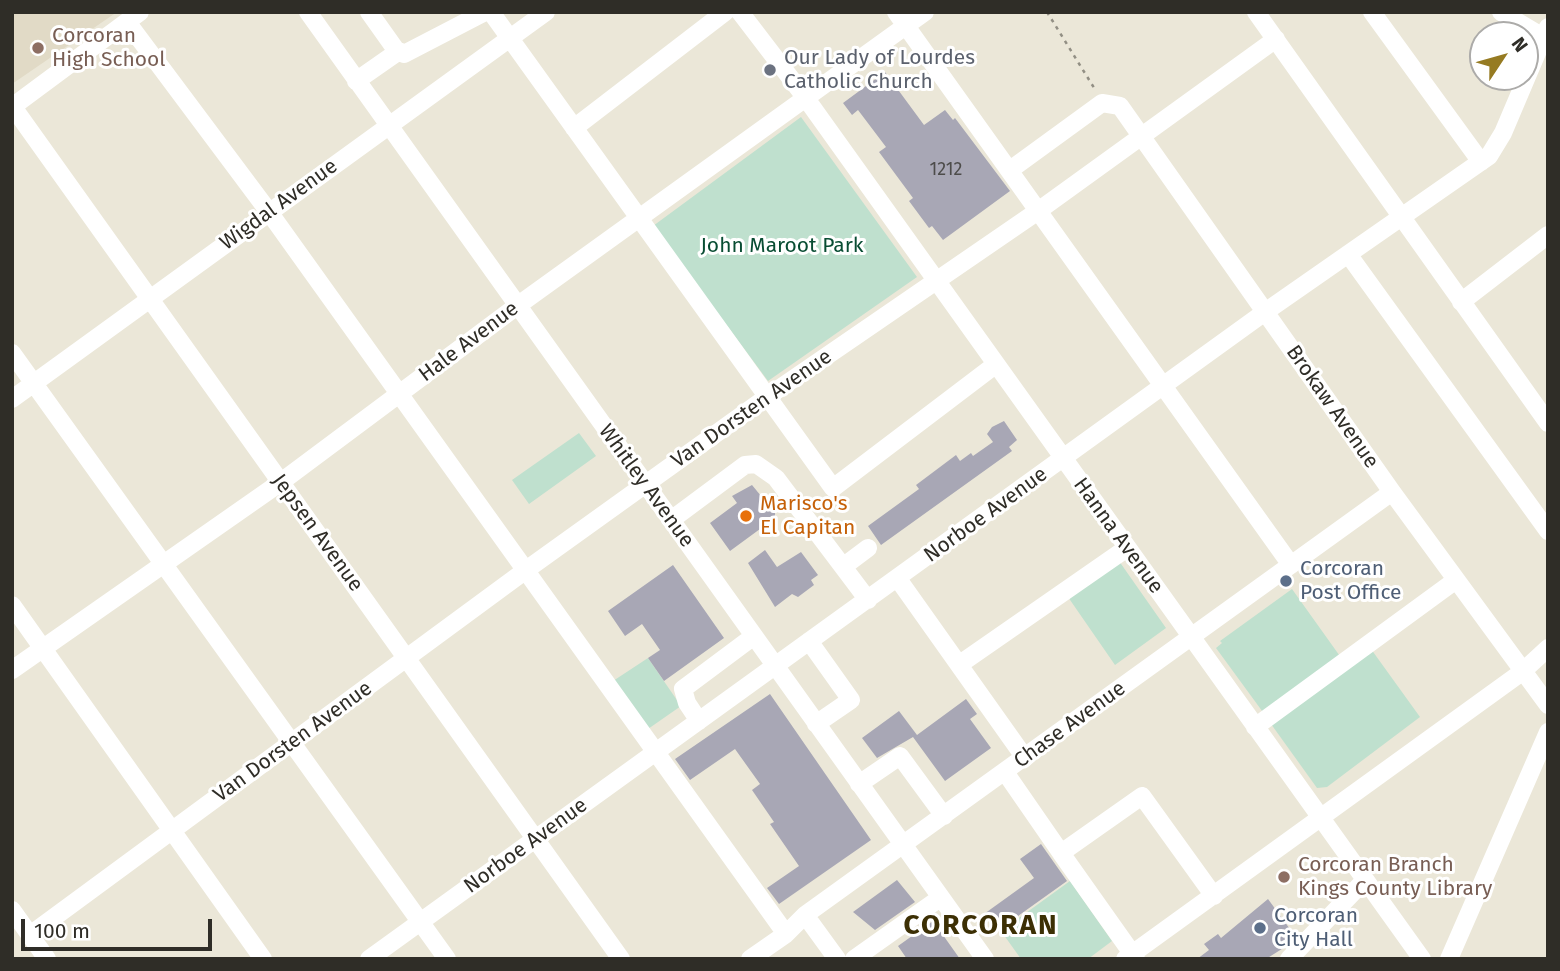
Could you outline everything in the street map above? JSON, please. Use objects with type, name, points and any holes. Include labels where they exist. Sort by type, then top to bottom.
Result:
[{"type":"street","name":"Whitley Avenue","points":[[308,12],[985,959]]},
{"type":"street","points":[[369,12],[399,51],[408,53],[485,12]]},
{"type":"street","points":[[491,12],[833,488],[996,365]]},
{"type":"street","name":"Wigdal Avenue","points":[[12,399],[546,12]]},
{"type":"street","points":[[573,128],[725,12]]},
{"type":"street","name":"Hanna Avenue","points":[[740,12],[805,97],[1422,959]]},
{"type":"street","points":[[1256,12],[1548,423]]},
{"type":"street","points":[[1372,12],[1481,162]]},
{"type":"street","points":[[1502,12],[1546,35]]},
{"type":"street","name":"Hale Avenue","points":[[12,670],[281,482],[805,97],[900,19],[922,13]]},
{"type":"street","points":[[12,107],[133,17],[269,212],[786,934]]},
{"type":"street","points":[[900,19],[1291,565]]},
{"type":"street","name":"Norboe Avenue","points":[[369,959],[1265,312],[1481,162],[1494,151],[1546,35]]},
{"type":"street","name":"Van Dorsten Avenue","points":[[30,935],[645,484],[1038,211],[1276,39]]},
{"type":"street","points":[[356,81],[399,51]]},
{"type":"street","points":[[1010,170],[1111,105]]},
{"type":"street","name":"Brokaw Avenue","points":[[1111,105],[1141,136],[1392,492],[1548,705]]},
{"type":"street","name":"Jepsen Avenue","points":[[12,107],[621,959]]},
{"type":"street","points":[[1461,302],[1548,235]]},
{"type":"street","points":[[1349,254],[1548,531]]},
{"type":"street","points":[[12,353],[447,959]]},
{"type":"street","points":[[671,520],[745,465],[756,464],[776,478],[868,600]]},
{"type":"street","name":"Chase Avenue","points":[[750,959],[786,934],[805,915],[1392,492]]},
{"type":"street","points":[[844,566],[869,548]]},
{"type":"street","points":[[960,664],[1127,548]]},
{"type":"street","points":[[898,579],[1026,758]]},
{"type":"street","points":[[1255,727],[1456,580]]},
{"type":"street","points":[[12,605],[263,959]]},
{"type":"street","points":[[699,721],[687,703],[683,689],[754,636]]},
{"type":"street","points":[[809,641],[851,700],[816,724]]},
{"type":"street","points":[[1005,772],[1131,957],[1522,672],[1548,648]]},
{"type":"street","points":[[1449,959],[1548,732]]},
{"type":"street","points":[[859,784],[900,756],[944,816]]},
{"type":"street","points":[[1061,853],[1142,796],[1214,896]]},
{"type":"street","points":[[1289,959],[1364,881]]},
{"type":"street","points":[[853,959],[940,898]]},
{"type":"street","points":[[12,910],[47,959]]},
{"type":"street","points":[[805,915],[836,959]]},
{"type":"path","points":[[1047,12],[1111,105]]},
{"type":"shaded area","name":"Corcoran High School","points":[[12,12],[117,12],[12,84]]},
{"type":"green space","name":"John Maroot Park","points":[[801,117],[917,277],[768,381],[653,226]]},
{"type":"green space","points":[[579,433],[596,456],[529,504],[512,480]]},
{"type":"green space","points":[[1119,561],[1166,628],[1115,665],[1068,597]]},
{"type":"green space","points":[[1292,589],[1342,659],[1265,715],[1216,648],[1222,643],[1220,641]]},
{"type":"green space","points":[[1371,649],[1420,717],[1327,787],[1317,788],[1271,724]]},
{"type":"green space","points":[[648,658],[681,706],[648,729],[613,681]]},
{"type":"green space","points":[[1070,881],[1112,941],[1088,959],[1021,959],[1001,931]]},
{"type":"building","points":[[885,72],[924,125],[945,110],[953,120],[955,118],[1010,191],[943,240],[932,226],[929,228],[909,201],[913,198],[879,152],[886,147],[858,110],[852,115],[843,103]]},
{"type":"building","points":[[1004,421],[1017,440],[1009,447],[1012,451],[881,545],[868,526],[919,489],[916,485],[956,455],[960,461],[971,453],[973,456],[993,442],[987,434],[992,427]]},
{"type":"building","name":"Marisco's El Capitan","points":[[752,485],[775,513],[775,518],[730,551],[710,523],[737,503],[732,496]]},
{"type":"building","points":[[765,550],[777,567],[801,552],[818,575],[811,580],[814,585],[798,597],[792,594],[775,607],[748,563]]},
{"type":"building","points":[[673,565],[724,638],[664,681],[648,658],[660,650],[642,624],[625,636],[608,611]]},
{"type":"building","points":[[770,694],[871,840],[779,904],[767,888],[799,866],[770,824],[774,822],[752,790],[760,784],[735,749],[690,780],[675,759]]},
{"type":"building","points":[[966,699],[977,714],[970,719],[991,748],[945,781],[913,737],[877,758],[862,738],[899,711],[917,735]]},
{"type":"building","points":[[1041,844],[1067,881],[997,931],[984,914],[1034,878],[1020,859]]},
{"type":"building","points":[[897,880],[915,902],[875,930],[853,912]]},
{"type":"building","name":"Corcoran City Hall","points":[[1268,899],[1295,936],[1285,947],[1266,959],[1197,959],[1209,950],[1204,944],[1218,934],[1221,938]]},
{"type":"building","points":[[933,921],[960,959],[907,959],[898,946]]},
{"type":"place","name":"Corcoran High School","points":[[38,48]]},
{"type":"place","name":"Our Lady of Lourdes Catholic Church","points":[[770,70]]},
{"type":"place","name":"Marisco's El Capitan","points":[[746,516]]},
{"type":"place","name":"Corcoran Post Office","points":[[1286,581]]},
{"type":"place","name":"Corcoran Branch Kings County Library","points":[[1284,877]]},
{"type":"place","name":"Corcoran City Hall","points":[[1260,928]]},
{"type":"district","name":"CORCORAN","points":[[981,926]]}]
